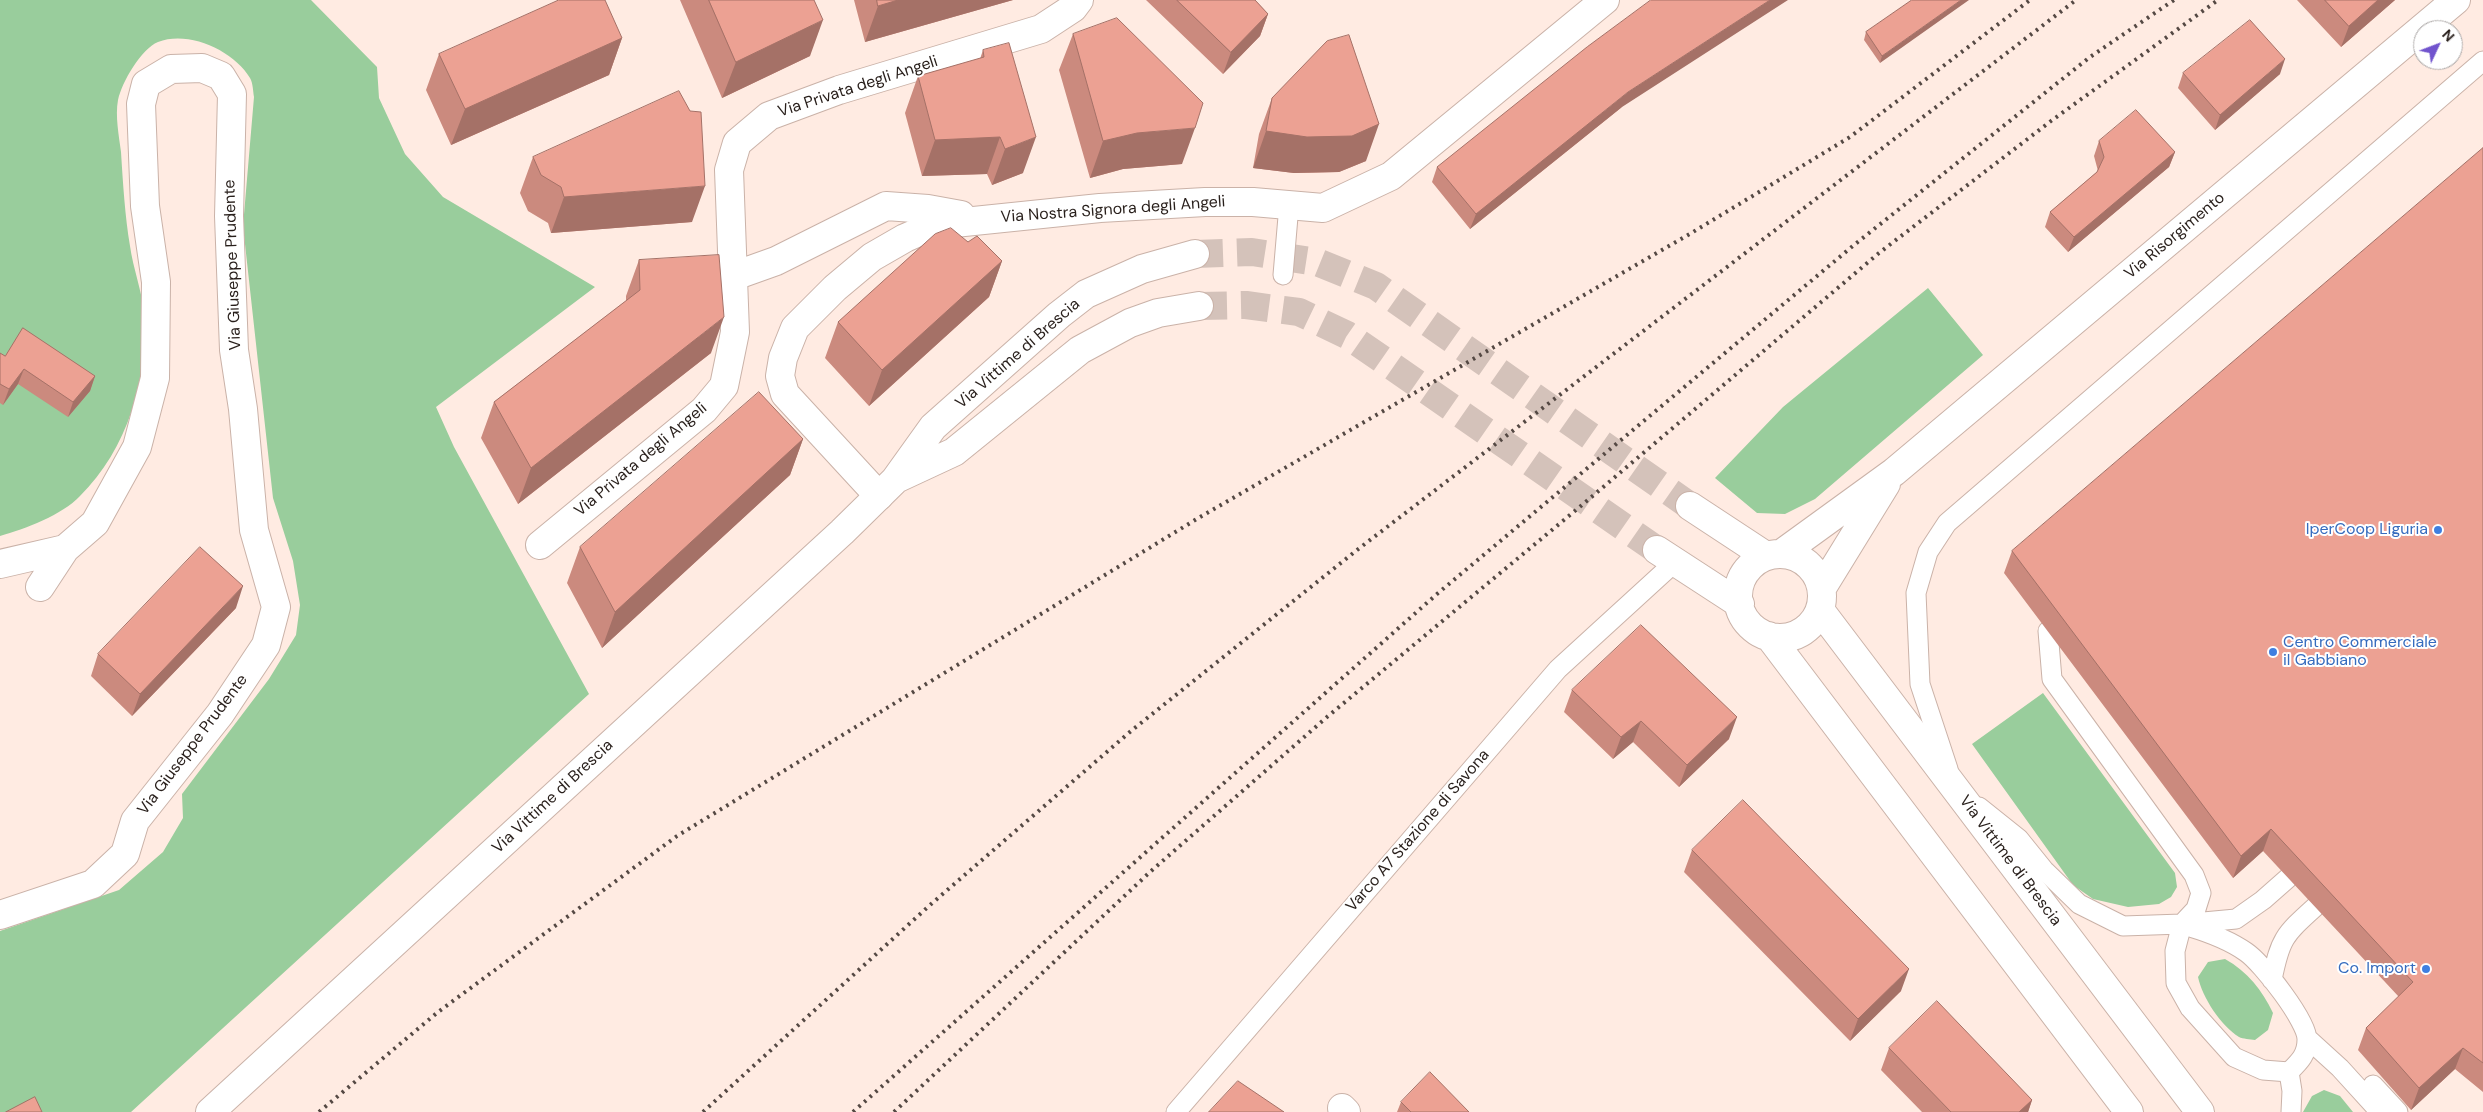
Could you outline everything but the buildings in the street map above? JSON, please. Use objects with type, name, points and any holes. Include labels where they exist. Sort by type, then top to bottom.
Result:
[{"type":"street","name":"Via Privata degli Angeli","points":[[540,545],[704,410],[724,386],[735,332],[734,276],[729,213],[729,170],[738,143],[769,116],[839,90],[1041,29],[1073,8],[1079,0]]},
{"type":"street","name":"Via Nostra Signora degli Angeli","points":[[887,488],[785,394],[780,376],[783,358],[795,328],[835,288],[872,257],[905,238],[935,225],[981,219],[1185,202],[1253,202],[1323,208],[1392,176],[1605,0]]},
{"type":"street","name":"Via Risorgimento","points":[[1774,555],[1894,472],[2456,0]]},
{"type":"street","name":"Via Giuseppe Prudente","points":[[0,915],[93,884],[125,854],[135,821],[220,714],[266,646],[276,607],[254,530],[234,350],[228,216],[232,94],[221,76],[202,68],[171,69],[146,84],[141,104],[145,206],[156,282],[155,378],[138,447],[95,522],[65,549],[40,587]]},
{"type":"street","points":[[734,276],[776,260],[886,206],[928,209],[981,219]]},
{"type":"street","name":"Via Vittime di Brescia","points":[[210,1112],[887,488],[933,427],[1059,315],[1080,299],[1142,269],[1195,254]]},
{"type":"street","name":"Via Vittime di Brescia","points":[[887,488],[954,452],[1080,350],[1130,323],[1158,314],[1199,306]]},
{"type":"street","name":"Via Risorgimento","points":[[1821,599],[1894,472]]},
{"type":"street","points":[[1690,506],[1774,555]]},
{"type":"street","points":[[0,564],[65,549]]},
{"type":"street","points":[[1769,636],[1781,638],[1805,630],[1814,621],[1821,599],[1816,574],[1807,564],[1795,556],[1774,555],[1755,562],[1741,581],[1740,604],[1743,615],[1750,624],[1769,636],[2129,1112]]},
{"type":"street","points":[[1666,557],[1740,604]]},
{"type":"street","name":"Via Vittime di Brescia","points":[[1821,599],[1954,786],[2200,1112]]},
{"type":"lane","points":[[2288,878],[2263,900],[2236,919],[2182,924],[2123,926],[2079,904],[2044,870],[2019,839],[1954,786],[1920,684],[1916,594],[1928,552],[1948,523],[2483,61]]},
{"type":"lane","points":[[1282,275],[1289,205]]},
{"type":"lane","name":"Varco A7 Stazione di Savona","points":[[1176,1112],[1558,669],[1666,557]]},
{"type":"lane","points":[[2048,631],[2052,679],[2194,875],[2201,893],[2196,909],[2182,924],[2175,951],[2176,983],[2190,1008],[2234,1057],[2263,1070],[2289,1072],[2304,1057],[2308,1038]]},
{"type":"lane","points":[[2272,980],[2277,953],[2287,932],[2315,907]]},
{"type":"lane","points":[[2182,924],[2219,936],[2248,953],[2294,1008],[2308,1038],[2340,1068],[2380,1112]]},
{"type":"lane","points":[[2340,1068],[2362,1073],[2398,1112]]},
{"type":"lane","points":[[2289,1072],[2292,1091],[2291,1112]]},
{"type":"green space","points":[[0,0],[311,0],[377,67],[379,98],[405,154],[443,197],[595,287],[436,407],[454,447],[589,694],[131,1112],[0,1112],[0,931],[119,890],[163,852],[183,818],[182,794],[269,679],[296,635],[300,605],[293,561],[273,498],[243,226],[254,97],[251,80],[243,68],[222,52],[210,45],[197,41],[170,39],[158,42],[145,51],[133,67],[120,93],[117,106],[128,235],[144,313],[143,363],[132,412],[111,457],[80,496],[53,515],[32,525],[0,536]]},
{"type":"green space","points":[[1928,288],[1983,355],[1815,499],[1785,514],[1757,513],[1715,478],[1783,407]]},
{"type":"green space","points":[[2043,693],[2175,873],[2177,887],[2171,897],[2159,904],[2128,907],[2093,899],[2073,885],[1972,744]]},
{"type":"green space","points":[[2225,959],[2254,982],[2273,1013],[2268,1030],[2255,1040],[2239,1037],[2226,1026],[2213,1010],[2200,985],[2198,977],[2208,962]]},
{"type":"green space","points":[[2324,1090],[2340,1096],[2353,1112],[2303,1112],[2312,1096]]},
{"type":"tunnel","points":[[1195,254],[1252,252],[1317,262],[1376,286],[1690,506]]},
{"type":"tunnel","points":[[1199,306],[1246,305],[1299,312],[1347,335],[1657,550]]},
{"type":"railway","points":[[319,1112],[438,1012],[677,836],[1200,517],[1693,232],[1850,137],[2030,0]]},
{"type":"railway","points":[[703,1112],[930,905],[1131,731],[1357,550],[2076,0]]},
{"type":"railway","points":[[853,1112],[1437,594],[1854,245],[2090,57],[2174,0]]},
{"type":"railway","points":[[894,1112],[1150,872],[1327,717],[1582,505],[1879,253],[2051,121],[2218,0]]},
{"type":"place","name":"IperCoop Liguria","points":[[2438,530]]},
{"type":"place","name":"Centro Commerciale il Gabbiano","points":[[2273,652]]},
{"type":"place","name":"Co. Import","points":[[2426,969]]}]
